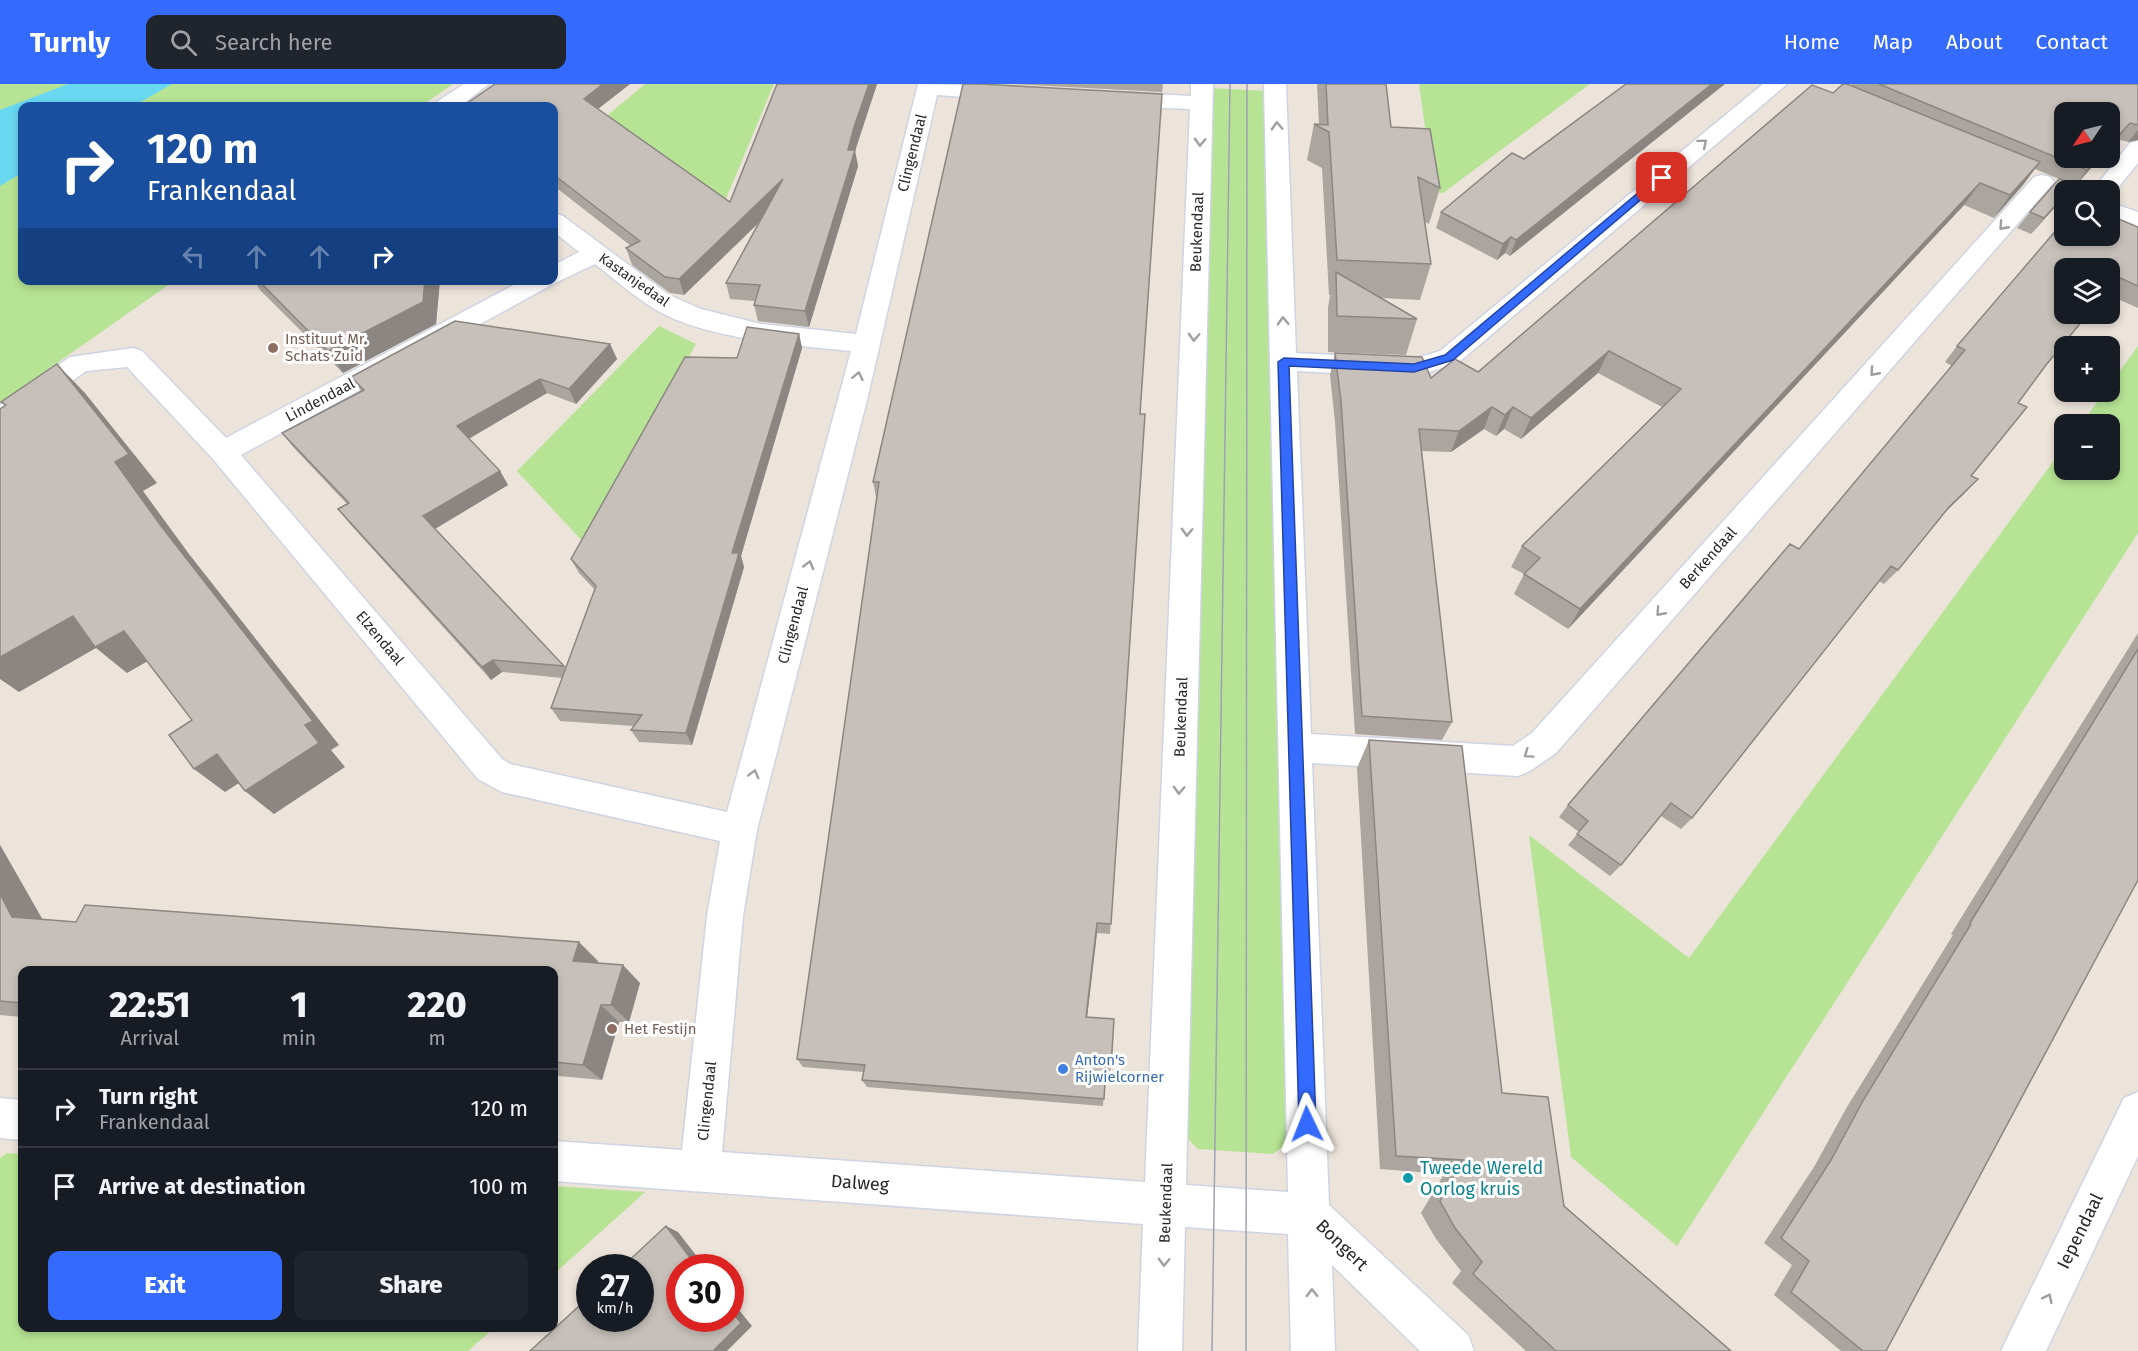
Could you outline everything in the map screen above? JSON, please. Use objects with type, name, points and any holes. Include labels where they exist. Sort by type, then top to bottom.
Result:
[{"type":"street","points":[[452,102],[478,84]]},
{"type":"street","points":[[1275,84],[1313,1351]]},
{"type":"street","points":[[1284,362],[1414,368],[1449,357],[1776,84]]},
{"type":"street","points":[[929,86],[1030,94]]},
{"type":"street","name":"Clingendaal","points":[[700,1173],[725,916],[739,830],[854,396],[929,86]]},
{"type":"street","points":[[1098,98],[1202,94]]},
{"type":"street","name":"Beukendaal","points":[[1160,1351],[1202,94]]},
{"type":"street","points":[[2112,180],[2138,148]]},
{"type":"street","name":"Berkendaal","points":[[1295,748],[1518,761],[1544,743],[2042,182]]},
{"type":"street","points":[[2120,214],[2138,221]]},
{"type":"street","name":"Kastanjedaal","points":[[558,223],[660,301],[693,316],[760,333],[865,344]]},
{"type":"street","points":[[558,273],[596,252]]},
{"type":"street","name":"Lindendaal","points":[[223,452],[534,285]]},
{"type":"street","name":"Elzendaal","points":[[0,419],[78,363],[133,357],[223,452],[490,769],[502,777],[739,830]]},
{"type":"street","name":"Iependaal","points":[[2023,1351],[2138,1112]]},
{"type":"street","points":[[0,1118],[18,1120]]},
{"type":"street","name":"Dalweg","points":[[558,1161],[700,1173],[1166,1203]]},
{"type":"street","name":"Bongert","points":[[1166,1203],[1310,1215],[1452,1351]]},
{"type":"green space","points":[[0,84],[453,84],[427,102],[18,102],[18,285],[168,285],[0,403]]},
{"type":"green space","points":[[645,84],[774,84],[720,213],[603,119]]},
{"type":"green space","points":[[1419,84],[1590,84],[1443,193],[1434,192]]},
{"type":"green space","points":[[1210,88],[1268,91],[1289,1128],[1284,1146],[1273,1154],[1198,1149],[1182,1129]]},
{"type":"green space","points":[[659,326],[696,344],[585,544],[517,471]]},
{"type":"green space","points":[[2138,346],[2138,533],[1677,1246],[1571,1157],[1529,835],[1689,958],[2054,461],[2054,480],[2120,480],[2120,414],[2088,414],[2098,402],[2120,402],[2120,371]]},
{"type":"green space","points":[[7,1153],[18,1154],[18,1332],[489,1332],[468,1351],[0,1351],[0,1158]]},
{"type":"green space","points":[[558,1186],[645,1192],[558,1270]]},
{"type":"water","points":[[68,84],[172,84],[141,102],[21,102]]},
{"type":"water","points":[[18,103],[18,175],[0,186],[0,110]]},
{"type":"building","points":[[495,84],[603,84],[584,99],[730,202],[777,84],[869,84],[848,150],[855,150],[805,311],[754,305],[760,285],[726,283],[783,179],[679,279],[665,277],[626,248],[640,241],[558,178],[558,102],[469,102]]},
{"type":"building","points":[[963,84],[1162,94],[1140,414],[1145,414],[1111,924],[1097,923],[1086,1017],[1114,1019],[1111,1067],[1106,1066],[1104,1099],[862,1080],[865,1065],[797,1059],[879,482],[873,482]]},
{"type":"building","points":[[1326,84],[1386,84],[1391,127],[1430,129],[1440,188],[1418,177],[1431,264],[1337,260],[1329,132],[1314,124],[1328,125]]},
{"type":"building","points":[[1626,84],[1712,84],[1516,240],[1511,237],[1503,244],[1441,212],[1512,153],[1524,159]]},
{"type":"building","points":[[1843,84],[2040,162],[2010,195],[1980,183],[1580,609],[1524,574],[1540,558],[1522,546],[1681,389],[1609,351],[1531,418],[1513,407],[1505,415],[1492,407],[1459,431],[1419,429],[1452,722],[1362,716],[1341,401],[1335,353],[1422,357],[1431,378],[1455,359],[1478,372],[1812,85],[1833,93]]},
{"type":"building","points":[[1879,84],[2138,84],[2138,125],[2130,123],[2120,134],[2120,102],[2054,102],[2054,156]]},
{"type":"building","points":[[2054,185],[2054,207],[2044,218],[2030,212]]},
{"type":"building","points":[[2120,220],[2138,227],[2138,286],[2120,278],[2120,258],[2054,258],[2054,324],[2080,324],[2070,336],[2054,336],[2054,355],[2018,403],[2027,407],[1971,476],[1978,479],[1949,507],[1898,570],[1891,566],[1692,818],[1671,803],[1621,865],[1577,834],[1588,821],[1568,805],[1790,544],[1799,549],[1965,350],[1957,346],[2054,233],[2054,246],[2120,246]]},
{"type":"building","points":[[1336,272],[1417,319],[1337,316]]},
{"type":"building","points":[[263,285],[425,285],[423,302],[328,351]]},
{"type":"building","points":[[455,321],[610,344],[569,389],[540,379],[457,426],[500,471],[423,516],[564,666],[493,660],[482,667],[338,509],[349,503],[282,433],[364,390],[351,377]]},
{"type":"building","points":[[747,327],[799,334],[732,553],[739,553],[686,733],[631,730],[642,715],[551,708],[596,586],[571,559],[685,357],[737,358]]},
{"type":"building","points":[[57,364],[129,454],[115,462],[161,526],[313,721],[305,725],[319,743],[245,791],[217,754],[194,769],[169,735],[192,720],[124,631],[95,647],[73,616],[0,657],[0,409],[6,405],[1,402]]},
{"type":"building","points":[[2138,649],[2138,880],[1886,1351],[1863,1351],[1791,1292],[1809,1261],[1781,1238],[1831,1160],[1864,1099]]},
{"type":"building","points":[[1369,740],[1462,746],[1502,1093],[1548,1097],[1564,1206],[1731,1351],[1556,1351],[1473,1274],[1482,1262],[1455,1228],[1440,1201],[1463,1160],[1396,1156]]},
{"type":"building","points":[[0,894],[12,917],[76,922],[85,905],[579,942],[573,961],[623,965],[611,1005],[601,1005],[583,1065],[558,1062],[558,966],[18,966],[18,1003],[0,1001]]},
{"type":"building","points":[[666,1226],[687,1254],[666,1254],[666,1332],[732,1332],[713,1351],[530,1351],[551,1332],[558,1332],[558,1325],[576,1309],[576,1332],[654,1332],[654,1254],[636,1254]]},
{"type":"tram line","points":[[1212,1351],[1230,84]]},
{"type":"tram line","points":[[1246,1351],[1247,84]]},
{"type":"place","name":"Instituut Mr. Schats Zuid","points":[[273,348]]},
{"type":"place","name":"Het Festijn","points":[[612,1029]]},
{"type":"place","name":"Anton's Rijwielcorner","points":[[1063,1069]]},
{"type":"place","name":"Tweede Wereld Oorlog kruis","points":[[1408,1178]]},
{"type":"route","points":[[1307,1124],[1284,362],[1414,368],[1449,357],[1662,178]]}]
